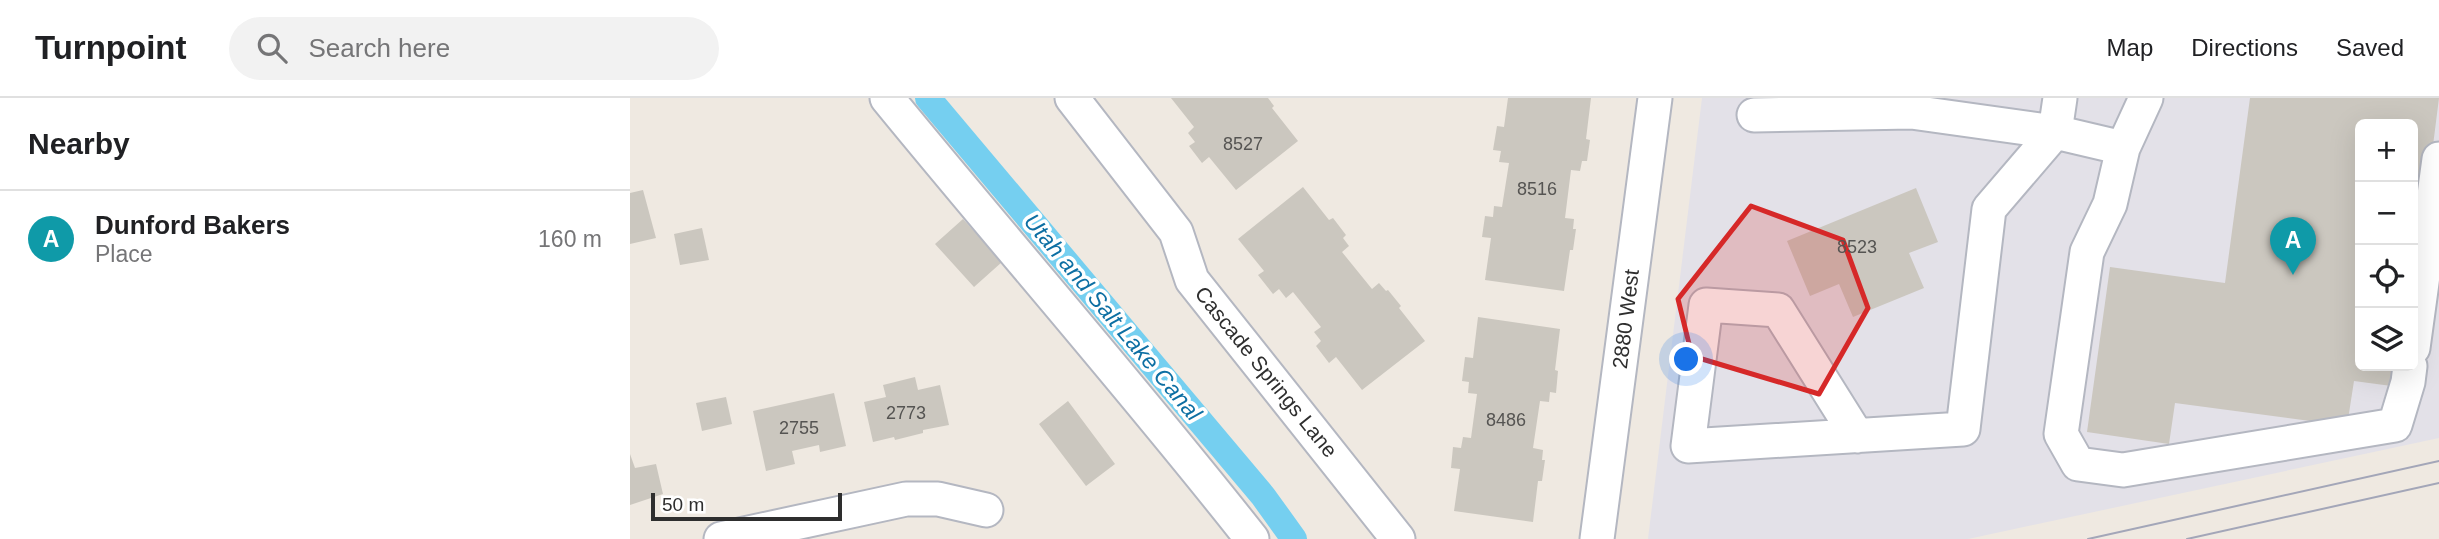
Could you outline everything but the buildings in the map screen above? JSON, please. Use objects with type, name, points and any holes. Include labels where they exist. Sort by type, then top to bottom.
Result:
[{"type":"street","points":[[887,98],[1252,539]]},
{"type":"street","name":"Cascade Springs Lane","points":[[1072,98],[1176,232],[1192,280],[1398,539]]},
{"type":"street","name":"2880 West","points":[[1597,539],[1655,98]]},
{"type":"street","points":[[1857,436],[1778,310],[1706,305],[1688,446],[1857,436],[1963,429],[1989,209],[2055,132],[2060,98]]},
{"type":"street","points":[[2146,98],[2123,148],[2110,204],[2087,252],[2062,433],[2078,464],[2123,470],[2395,425],[2409,371]]},
{"type":"street","points":[[1754,115],[1911,112],[2055,132],[2123,148]]},
{"type":"street","points":[[2418,312],[2439,159]]},
{"type":"street","points":[[721,539],[906,499],[938,499],[986,510]]},
{"type":"highlighted area","points":[[1751,206],[1843,240],[1868,308],[1819,394],[1692,356],[1678,299]]},
{"type":"shaded area","points":[[1702,98],[2439,98],[2439,438],[1968,539],[1648,539]]},
{"type":"waterway","name":"Utah and Salt Lake Canal","points":[[928,98],[1263,496],[1294,539]]},
{"type":"tram line","points":[[2088,539],[2439,461]]},
{"type":"tram line","points":[[2187,539],[2439,483]]},
{"type":"place","name":"Dunford Bakers","points":[[2293,275]]}]
